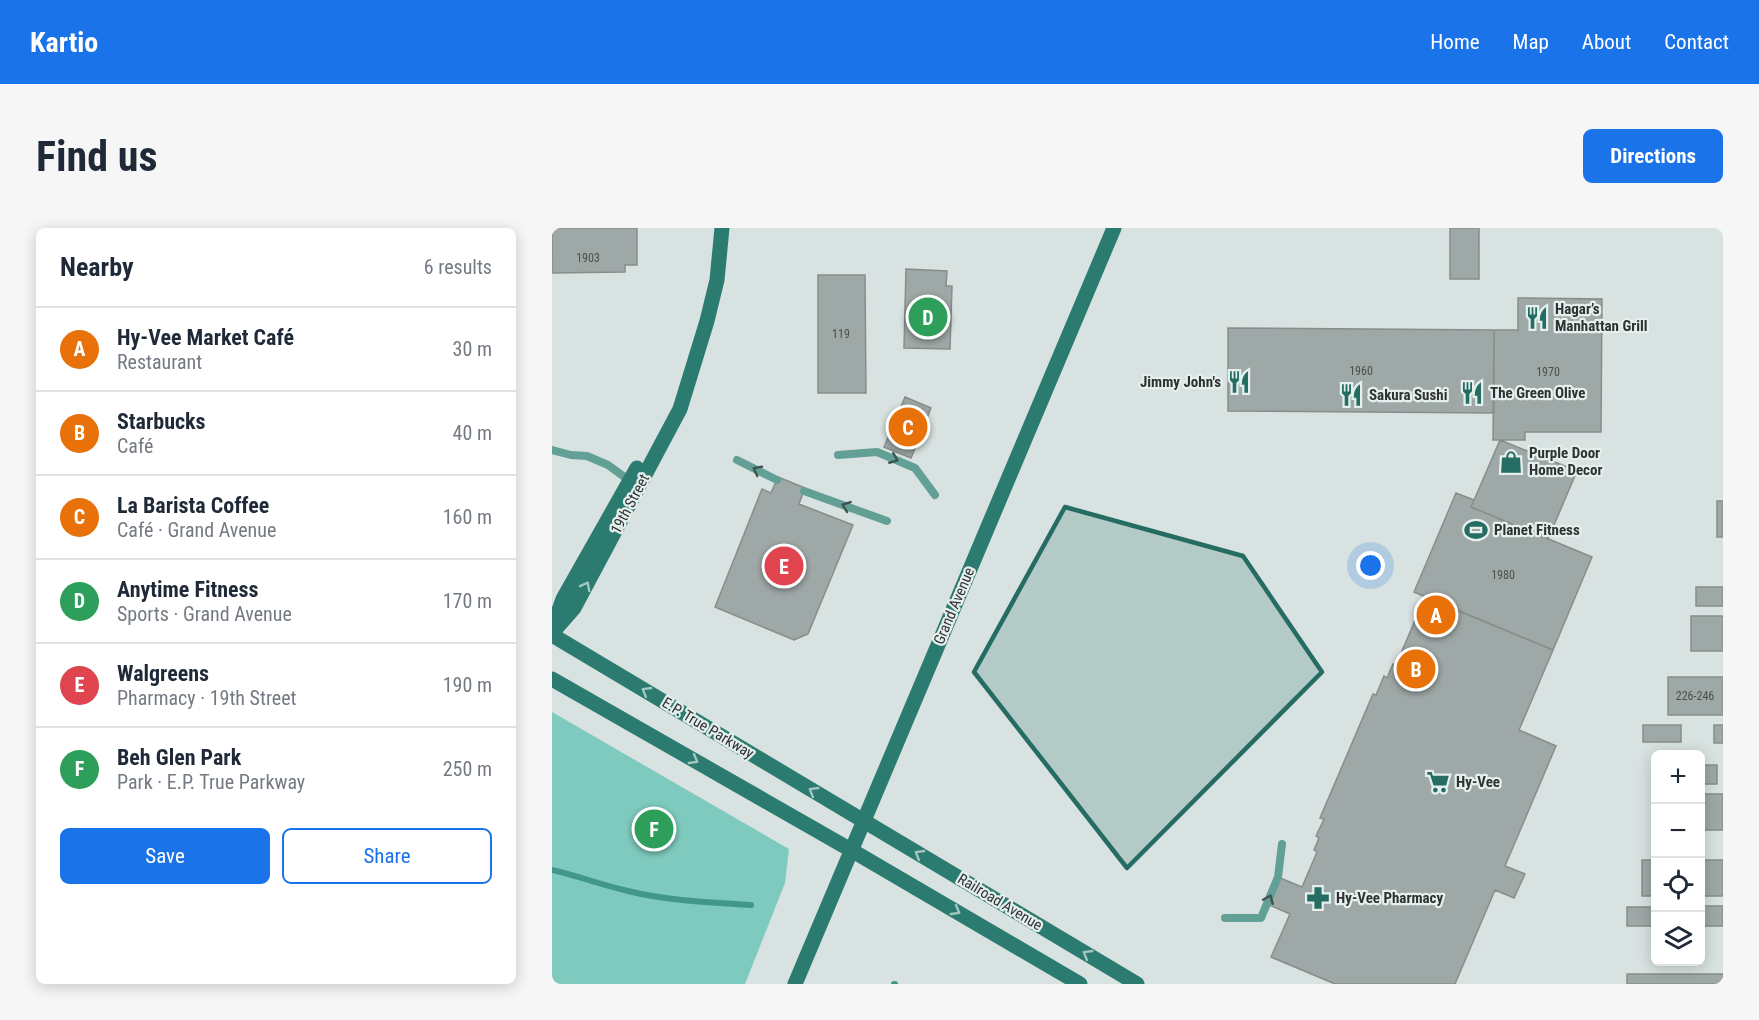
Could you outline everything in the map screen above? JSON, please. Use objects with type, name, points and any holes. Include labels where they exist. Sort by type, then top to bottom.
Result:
[{"type":"main road","name":"19th Street","points":[[552,633],[574,608],[680,409],[717,280],[722,228]]},
{"type":"main road","name":"Grand Avenue","points":[[795,984],[1114,228]]},
{"type":"main road","name":"19th Street","points":[[552,633],[562,599],[692,368]]},
{"type":"main road","name":"E.P. True Parkway","points":[[552,633],[863,820]]},
{"type":"main road","points":[[552,679],[851,850]]},
{"type":"main road","name":"Railroad Avenue","points":[[863,820],[1137,984]]},
{"type":"main road","name":"Railroad Avenue","points":[[851,850],[1080,984]]},
{"type":"lane","points":[[552,450],[587,456],[608,465],[630,481]]},
{"type":"lane","points":[[838,455],[877,452],[915,468],[935,495]]},
{"type":"lane","points":[[737,460],[777,480]]},
{"type":"lane","points":[[804,491],[887,521]]},
{"type":"lane","points":[[1225,918],[1261,918],[1278,877],[1282,844]]},
{"type":"highlighted area","points":[[1065,507],[1243,556],[1322,672],[1127,868],[974,672]]},
{"type":"green space","points":[[552,712],[789,849],[785,883],[745,984],[552,984]]},
{"type":"building","points":[[552,228],[637,228],[637,265],[625,265],[625,272],[552,273]]},
{"type":"building","points":[[1450,228],[1479,228],[1479,279],[1450,279]]},
{"type":"building","points":[[906,269],[947,271],[946,286],[952,286],[950,349],[904,348]]},
{"type":"building","points":[[818,275],[865,275],[866,393],[818,393]]},
{"type":"building","points":[[1518,298],[1602,299],[1601,432],[1525,432],[1525,440],[1493,440],[1494,330],[1518,330]]},
{"type":"building","points":[[1228,328],[1494,330],[1494,413],[1228,411]]},
{"type":"building","points":[[905,397],[931,408],[911,458],[884,447]]},
{"type":"building","points":[[1500,440],[1577,471],[1548,539],[1471,507]]},
{"type":"building","points":[[778,477],[805,488],[799,504],[853,525],[808,634],[794,640],[715,607],[762,489],[771,493]]},
{"type":"building","points":[[1456,493],[1474,500],[1471,507],[1592,557],[1553,650],[1414,592]]},
{"type":"building","points":[[1717,501],[1723,501],[1723,537],[1717,537]]},
{"type":"building","points":[[1696,587],[1723,587],[1723,606],[1696,606]]},
{"type":"building","name":"Hy-Vee","points":[[1425,597],[1553,650],[1519,730],[1556,746],[1505,866],[1525,874],[1514,898],[1495,890],[1455,984],[1335,984],[1271,957],[1290,914],[1267,904],[1278,877],[1302,887],[1317,852],[1314,850],[1319,838],[1316,836],[1324,819],[1320,818],[1373,694],[1376,695],[1384,676],[1387,678],[1393,664],[1396,665]]},
{"type":"building","points":[[1691,616],[1723,616],[1723,651],[1691,651]]},
{"type":"building","points":[[1668,677],[1723,677],[1723,715],[1668,715]]},
{"type":"building","points":[[1643,725],[1681,725],[1681,742],[1643,742]]},
{"type":"building","points":[[1714,725],[1723,725],[1723,743],[1714,743]]},
{"type":"building","points":[[1705,765],[1717,765],[1717,784],[1705,784]]},
{"type":"building","points":[[1705,794],[1723,794],[1723,830],[1705,830]]},
{"type":"building","points":[[1642,860],[1651,860],[1651,896],[1642,896]]},
{"type":"building","points":[[1705,860],[1723,860],[1723,896],[1705,896]]},
{"type":"building","points":[[1705,906],[1723,906],[1723,926],[1705,926]]},
{"type":"building","points":[[1627,907],[1651,907],[1651,926],[1627,926]]},
{"type":"building","points":[[1627,974],[1723,974],[1723,984],[1627,984]]},
{"type":"waterway","points":[[552,870],[618,889],[658,897],[751,905]]},
{"type":"place","name":"Anytime Fitness","points":[[928,317]]},
{"type":"place","name":"Hagar’s Manhattan Grill","points":[[1537,318]]},
{"type":"place","name":"Jimmy John's","points":[[1239,382]]},
{"type":"place","name":"The Green Olive","points":[[1472,393]]},
{"type":"place","name":"Sakura Sushi","points":[[1351,395]]},
{"type":"place","name":"La Barista Coffee","points":[[908,427]]},
{"type":"place","name":"Purple Door Home Decor","points":[[1511,462]]},
{"type":"place","name":"Planet Fitness","points":[[1476,530]]},
{"type":"place","name":"Walgreens","points":[[784,566]]},
{"type":"place","name":"Hy-Vee Market Café","points":[[1436,615]]},
{"type":"place","name":"Starbucks","points":[[1416,669]]},
{"type":"place","name":"Hy-Vee","points":[[1438,782]]},
{"type":"place","name":"Beh Glen Park","points":[[654,829]]},
{"type":"place","name":"Hy-Vee Pharmacy","points":[[1318,898]]}]
